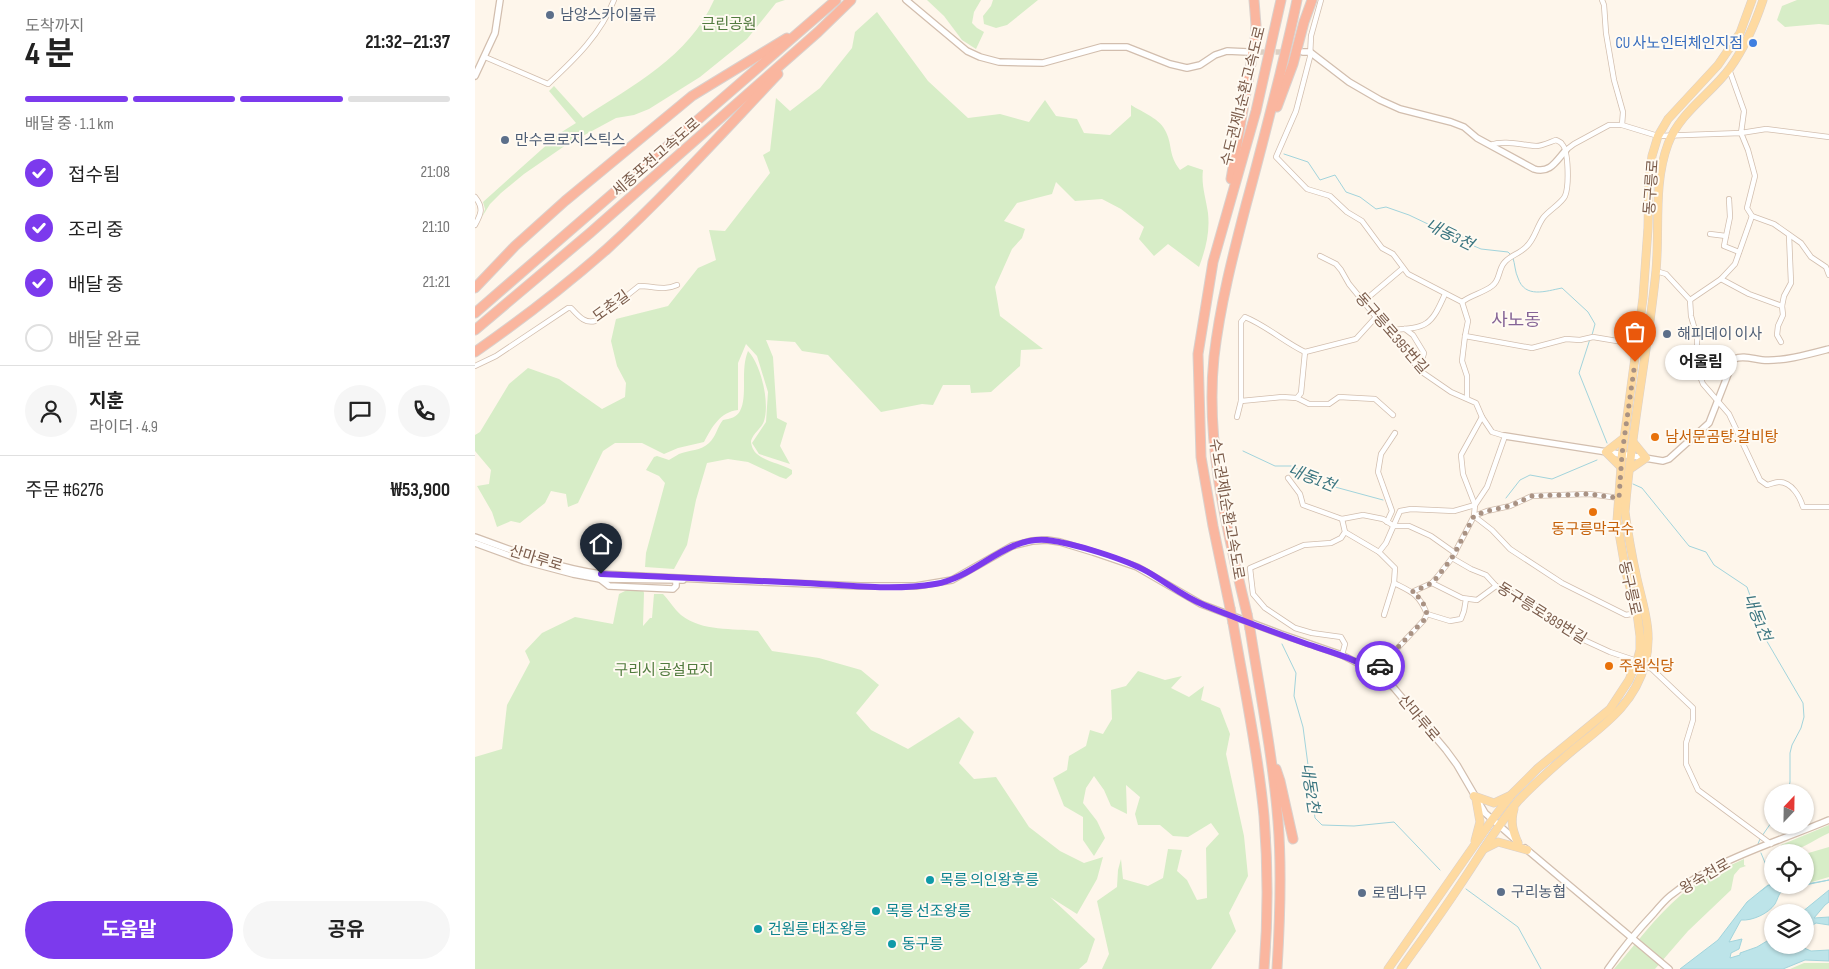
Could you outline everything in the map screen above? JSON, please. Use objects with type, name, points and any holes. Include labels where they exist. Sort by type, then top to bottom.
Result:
[{"type":"highway","name":"세종포천고속도로","points":[[475,313],[811,24],[836,0]]},
{"type":"highway","name":"세종포천고속도로","points":[[475,330],[591,233],[851,0]]},
{"type":"highway","points":[[1225,214],[1255,40],[1254,0]]},
{"type":"highway","name":"수도권제1순환고속도로","points":[[1264,969],[1266,891],[1264,817],[1231,608],[1213,526],[1201,457],[1198,354],[1213,262],[1225,214],[1256,111],[1281,0]]},
{"type":"highway","name":"수도권제1순환고속도로","points":[[1277,969],[1280,891],[1279,850],[1270,755],[1250,629],[1233,554],[1215,451],[1212,404],[1214,358],[1223,300],[1263,145],[1297,0]]},
{"type":"highway","points":[[1263,145],[1293,64],[1312,0]]},
{"type":"highway","points":[[475,288],[529,233],[692,96],[811,24]]},
{"type":"highway","points":[[475,352],[529,314],[606,249],[689,168],[817,32]]},
{"type":"highway","points":[[1270,755],[1280,781],[1293,839]]},
{"type":"main road","name":"동구릉로","points":[[1401,969],[1483,850],[1495,823],[1512,794],[1538,768],[1610,709],[1629,680],[1637,661],[1640,650],[1640,636],[1637,613],[1626,573],[1617,521],[1622,454],[1637,345],[1647,246],[1649,179],[1652,156],[1658,136],[1668,119],[1703,83],[1740,33],[1752,0]]},
{"type":"main road","name":"동구릉로","points":[[1388,969],[1473,848],[1495,823],[1565,757],[1605,726],[1624,706],[1645,665],[1649,629],[1637,581],[1626,520],[1626,502],[1656,271],[1659,229],[1659,179],[1663,160],[1679,123],[1729,69],[1741,51],[1763,0]]},
{"type":"main road","points":[[1621,467],[1606,452],[1624,438]]},
{"type":"main road","points":[[1630,469],[1646,458],[1633,442]]},
{"type":"main road","points":[[1473,848],[1480,822],[1475,797],[1494,803],[1512,794]]},
{"type":"main road","points":[[1515,806],[1511,816],[1512,827],[1518,843]]},
{"type":"main road","points":[[1483,850],[1498,842],[1527,850]]},
{"type":"street","points":[[475,76],[495,33],[500,0]]},
{"type":"street","points":[[485,57],[548,84],[589,43],[603,23],[615,0]]},
{"type":"street","points":[[906,0],[967,51],[999,62],[1043,63],[1101,47],[1127,47],[1170,64],[1187,68],[1200,65],[1215,55],[1227,51],[1248,52]]},
{"type":"street","points":[[1321,0],[1311,36],[1310,57],[1295,111],[1276,157],[1307,189],[1330,196],[1347,212],[1362,221],[1382,248],[1393,254],[1408,274],[1462,302],[1468,321],[1462,361],[1467,376],[1467,398]]},
{"type":"street","points":[[1602,0],[1605,5],[1614,80],[1623,112],[1622,125]]},
{"type":"street","points":[[1303,52],[1310,52],[1349,82],[1380,100],[1400,109],[1464,127],[1477,138],[1541,171],[1547,170],[1566,150],[1609,125],[1622,125],[1658,136],[1741,133],[1766,129],[1829,136]]},
{"type":"street","points":[[1729,69],[1744,111],[1741,133],[1755,176],[1747,208],[1752,216],[1775,224],[1801,243],[1811,257],[1826,267],[1829,275]]},
{"type":"street","points":[[1462,302],[1472,295],[1493,286],[1501,266],[1533,240],[1543,219],[1564,198],[1568,183],[1566,150],[1563,144],[1556,140],[1538,146],[1519,143],[1490,145]]},
{"type":"street","points":[[475,197],[482,207],[475,226]]},
{"type":"street","points":[[1729,199],[1730,217],[1723,246],[1739,252]]},
{"type":"street","points":[[1690,300],[1721,279],[1735,264],[1752,216]]},
{"type":"street","points":[[1710,234],[1726,236]]},
{"type":"street","points":[[1781,342],[1777,335],[1778,326],[1783,315],[1784,296],[1791,283],[1789,235]]},
{"type":"street","name":"동구릉로395번길","points":[[1320,256],[1336,264],[1376,317],[1391,330],[1419,370],[1451,392],[1476,403],[1482,417],[1493,432],[1505,436]]},
{"type":"street","points":[[1364,301],[1403,268]]},
{"type":"street","points":[[1656,271],[1666,274],[1690,300],[1691,316],[1697,337],[1697,369],[1703,384],[1729,414],[1760,480],[1767,485],[1781,482],[1789,486],[1799,496],[1803,507],[1829,507]]},
{"type":"street","points":[[1721,279],[1749,294],[1782,306]]},
{"type":"street","name":"도촌길","points":[[476,364],[496,356],[568,308],[571,308],[585,322],[591,322],[595,321],[639,286],[661,289],[677,285]]},
{"type":"street","points":[[1391,330],[1425,325],[1436,314],[1445,294]]},
{"type":"street","points":[[1237,417],[1241,401],[1241,322],[1245,317],[1260,323],[1291,345],[1305,352],[1356,339],[1376,317]]},
{"type":"street","points":[[1405,329],[1413,335],[1424,353],[1419,370]]},
{"type":"street","points":[[1465,336],[1532,348],[1566,339],[1590,338],[1647,346]]},
{"type":"street","points":[[1379,552],[1386,543],[1401,511],[1411,509],[1455,511],[1475,504],[1487,487],[1505,436],[1663,461],[1669,459],[1706,427],[1732,362],[1738,357],[1765,360],[1782,359],[1829,349]]},
{"type":"street","points":[[1297,398],[1301,392],[1305,352]]},
{"type":"street","points":[[1241,401],[1282,397],[1297,398],[1309,404],[1329,404],[1339,397],[1375,400],[1393,415]]},
{"type":"street","points":[[1412,592],[1432,583],[1452,558],[1474,516],[1475,504],[1463,474],[1461,455],[1482,417]]},
{"type":"street","points":[[1387,522],[1392,511],[1378,472],[1381,454],[1395,433]]},
{"type":"street","points":[[1288,478],[1300,494],[1303,505],[1342,519],[1363,514],[1383,519],[1394,526],[1409,526],[1431,536],[1455,553]]},
{"type":"street","points":[[1474,516],[1510,506],[1532,496],[1589,494],[1619,498]]},
{"type":"street","points":[[1474,516],[1492,530],[1510,549],[1563,582],[1626,615],[1646,611]]},
{"type":"street","points":[[1342,519],[1345,532],[1379,552],[1395,568],[1394,583],[1384,615]]},
{"type":"street","points":[[1342,655],[1345,644],[1341,637],[1312,633],[1295,628],[1265,608],[1253,594],[1250,568],[1305,545],[1331,543],[1341,538],[1345,532]]},
{"type":"street","name":"산마루로","points":[[475,537],[530,557],[583,571],[676,579]]},
{"type":"street","name":"산마루로","points":[[475,543],[524,561],[600,579],[688,579],[867,586],[923,585],[952,580],[1012,546],[1032,541],[1047,540],[1086,550],[1137,567],[1201,604],[1342,655],[1375,672],[1394,688],[1446,750],[1475,797],[1495,823],[1669,969]]},
{"type":"street","name":"동구릉로389번길","points":[[1452,558],[1471,569],[1487,575],[1496,586],[1529,601],[1573,635],[1652,669],[1693,708],[1693,720],[1686,743],[1686,764],[1699,790],[1771,844]]},
{"type":"street","points":[[1375,672],[1424,620],[1427,614],[1422,600],[1412,592],[1394,583]]},
{"type":"street","points":[[1432,583],[1466,599],[1477,600],[1496,586]]},
{"type":"street","points":[[1427,614],[1449,621],[1461,619],[1465,611],[1466,599]]},
{"type":"street","name":"왕숙천로","points":[[1771,844],[1829,820]]},
{"type":"street","name":"왕숙천로","points":[[1608,969],[1669,897],[1718,866],[1764,847]]},
{"type":"green space","name":"근린공원","points":[[714,0],[785,0],[776,3],[747,39],[700,77],[649,109],[634,115],[616,118],[566,145],[524,174],[501,193],[490,204],[482,217],[485,209],[483,202],[560,133],[576,123],[549,91],[554,86],[583,118],[640,81],[675,54],[703,20]]},
{"type":"green space","points":[[927,0],[981,0],[974,12],[972,23],[984,32],[976,49],[962,40],[944,16]]},
{"type":"green space","points":[[993,0],[1038,0],[1007,25],[996,28],[984,24],[983,16]]},
{"type":"green space","points":[[1797,0],[1829,0],[1829,25],[1785,27],[1777,20],[1782,6]]},
{"type":"green space","points":[[877,12],[928,81],[968,118],[1000,114],[1029,122],[1045,100],[1056,116],[1077,119],[1084,133],[1110,135],[1131,116],[1131,105],[1160,123],[1164,127],[1172,155],[1180,170],[1188,165],[1203,170],[1204,192],[1208,213],[1208,233],[1199,267],[1168,244],[1154,256],[1139,239],[1144,227],[1121,209],[1102,199],[1075,201],[1056,182],[1052,194],[1017,203],[1004,221],[1025,229],[1022,238],[1012,249],[995,287],[1000,316],[1043,349],[1021,350],[1020,366],[991,392],[971,393],[970,385],[943,385],[933,405],[922,404],[881,412],[828,355],[802,351],[795,342],[766,340],[773,357],[777,418],[787,423],[780,446],[790,464],[759,454],[752,443],[766,422],[768,392],[757,356],[746,344],[738,363],[738,410],[721,417],[704,442],[678,448],[664,454],[642,443],[615,443],[603,451],[578,503],[568,507],[566,494],[551,491],[545,503],[520,523],[511,521],[497,527],[492,512],[477,486],[489,484],[491,470],[475,451],[475,435],[480,432],[509,384],[528,368],[559,379],[602,409],[625,397],[626,383],[617,366],[611,341],[616,319],[668,306],[698,268],[716,260],[709,230],[725,231],[770,173],[763,155],[770,151],[776,98],[790,111],[820,88],[852,48],[855,32]]},
{"type":"green space","points":[[748,351],[757,365],[763,384],[766,404],[764,421],[751,441],[753,450],[761,457],[792,470],[792,474],[786,479],[748,462],[728,459],[707,463],[696,500],[687,545],[674,569],[645,567],[646,553],[665,483],[659,476],[646,470],[654,457],[657,456],[669,460],[679,454],[706,446],[723,420],[739,413],[742,405]]},
{"type":"green space","name":"구리시 공설묘지","points":[[629,589],[643,590],[643,626],[652,618],[654,594],[663,594],[681,615],[699,624],[708,627],[758,631],[772,651],[819,658],[861,670],[879,685],[856,713],[871,730],[908,749],[959,717],[974,732],[959,763],[974,779],[996,777],[1029,827],[1060,851],[1084,863],[1103,857],[1097,879],[1077,914],[1050,897],[1095,939],[1087,962],[1079,969],[475,969],[475,757],[502,749],[507,705],[530,662],[525,651],[542,633],[575,617],[613,624],[619,594]]},
{"type":"green space","points":[[1138,671],[1165,680],[1182,676],[1171,688],[1189,697],[1204,686],[1201,700],[1220,708],[1230,734],[1226,754],[1244,836],[1248,876],[1229,913],[1236,931],[1211,969],[1102,969],[1109,954],[1097,901],[1117,887],[1121,859],[1123,879],[1148,886],[1163,878],[1168,849],[1182,850],[1177,871],[1187,880],[1197,900],[1207,898],[1206,848],[1219,834],[1211,823],[1188,837],[1173,836],[1160,825],[1138,825],[1135,814],[1140,797],[1126,785],[1127,814],[1111,806],[1104,790],[1094,776],[1086,788],[1083,803],[1097,821],[1105,838],[1094,856],[1083,840],[1083,817],[1064,806],[1053,778],[1067,770],[1069,756],[1086,746],[1090,730],[1103,734],[1112,719],[1111,690],[1126,686]]},
{"type":"green space","points":[[1829,825],[1829,833],[1808,844],[1783,844],[1807,834],[1814,834],[1814,831]]},
{"type":"green space","points":[[1829,847],[1829,877],[1814,881],[1814,851]]},
{"type":"green space","points":[[1744,859],[1744,865],[1746,866],[1740,868],[1734,875],[1731,890],[1688,931],[1655,969],[1614,969],[1655,921],[1688,889],[1703,879]]},
{"type":"green space","points":[[1804,963],[1829,963],[1829,969],[1790,969]]},
{"type":"water","points":[[1764,888],[1764,894],[1780,894],[1775,904],[1764,904],[1764,914],[1755,918],[1741,920],[1729,942],[1742,939],[1739,949],[1731,953],[1730,958],[1764,943],[1764,954],[1814,954],[1814,951],[1829,950],[1829,961],[1805,960],[1783,969],[1680,969],[1718,940],[1747,902]]},
{"type":"water","points":[[1829,890],[1829,902],[1814,918],[1814,904],[1812,904]]},
{"type":"water","points":[[1829,917],[1829,925],[1814,924],[1814,918]]},
{"type":"waterway","name":"내동3천","points":[[1284,154],[1308,162],[1320,180],[1335,175],[1346,192],[1360,197],[1376,209],[1386,207],[1466,238],[1474,246],[1481,249],[1508,252],[1511,255]]},
{"type":"waterway","name":"내동3천","points":[[1513,258],[1521,285],[1526,289],[1537,292],[1562,288],[1588,312],[1595,324],[1592,335]]},
{"type":"waterway","name":"내동3천","points":[[1590,339],[1579,373],[1607,443]]},
{"type":"waterway","name":"내동1천","points":[[1243,451],[1275,466],[1291,466],[1335,487],[1383,500]]},
{"type":"waterway","name":"내동1천","points":[[1506,498],[1520,480],[1530,475],[1552,479],[1597,460]]},
{"type":"waterway","name":"내동1천","points":[[1633,484],[1642,488],[1689,546],[1706,552],[1714,565],[1747,587],[1765,638],[1803,703],[1804,717],[1790,753],[1790,784]]},
{"type":"waterway","name":"내동2천","points":[[1282,644],[1296,673],[1294,696],[1303,727],[1315,818],[1322,825],[1354,826],[1394,822],[1440,870]]},
{"type":"waterway","name":"내동1천","points":[[1758,844],[1760,839]]},
{"type":"waterway","name":"내동1천","points":[[1761,853],[1764,860]]},
{"type":"waterway","name":"내동2천","points":[[1466,889],[1518,927],[1541,969]]},
{"type":"tunnel","points":[[1250,52],[1298,52]]},
{"type":"way so far","points":[[1380,666],[1424,620],[1427,614],[1422,600],[1412,592],[1432,583],[1438,576],[1452,558],[1474,516],[1510,506],[1532,496],[1589,494],[1619,498],[1622,454],[1635,362]]},
{"type":"place","name":"남양스카이물류","points":[[550,15]]},
{"type":"place","name":"CU 사노인터체인지점","points":[[1753,43]]},
{"type":"place","name":"만수르로지스틱스","points":[[505,140]]},
{"type":"place","name":"해피데이 이사","points":[[1667,334]]},
{"type":"place","name":"어울림","points":[[1635,362]]},
{"type":"place","name":"남서문곰탕.갈비탕","points":[[1655,437]]},
{"type":"place","name":"동구릉막국수","points":[[1593,512]]},
{"type":"place","name":"주원식당","points":[[1609,666]]},
{"type":"place","name":"목릉 의인왕후릉","points":[[930,880]]},
{"type":"place","name":"구리농협","points":[[1501,892]]},
{"type":"place","name":"로뎀나무","points":[[1362,893]]},
{"type":"place","name":"목릉 선조왕릉","points":[[876,911]]},
{"type":"place","name":"건원릉 태조왕릉","points":[[758,929]]},
{"type":"place","name":"동구릉","points":[[892,944]]},
{"type":"district","name":"사노동","points":[[1516,320]]},
{"type":"route","points":[[601,574],[860,586],[916,586],[952,580],[1012,546],[1032,541],[1047,540],[1093,552],[1137,567],[1201,604],[1342,655],[1375,672],[1380,666]]}]
